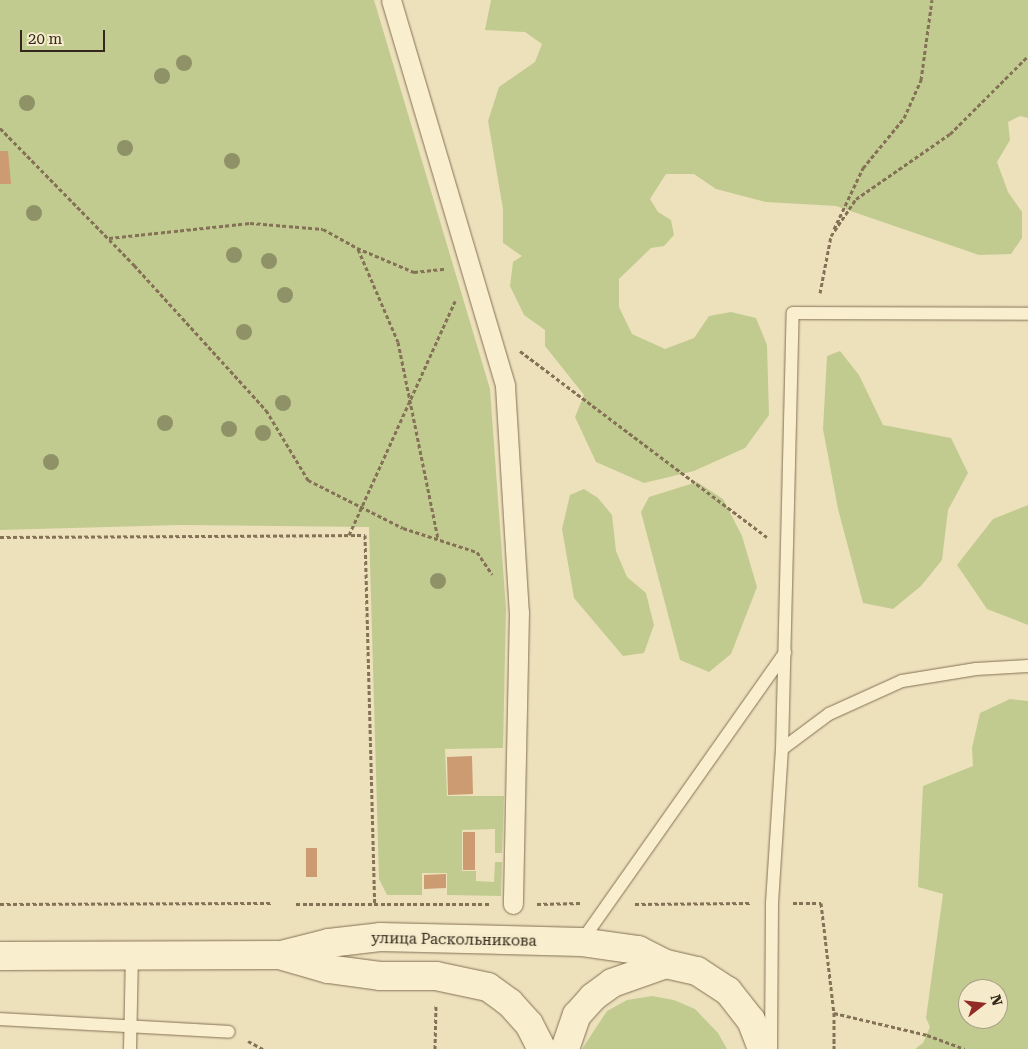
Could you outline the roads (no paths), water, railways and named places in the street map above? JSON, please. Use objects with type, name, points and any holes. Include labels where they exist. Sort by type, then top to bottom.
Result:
[{"type":"street","points":[[391,0],[506,386],[519,612],[513,904]]},
{"type":"street","name":"улица Раскольникова","points":[[0,956],[282,955],[329,943],[380,937],[581,942],[638,950],[666,964],[697,971],[728,991],[751,1020],[762,1049]]},
{"type":"street","points":[[282,955],[328,969],[380,976],[436,976],[488,988],[510,1002],[529,1024],[542,1049]]},
{"type":"street","points":[[565,1049],[577,1016],[593,997],[612,983],[666,964]]},
{"type":"lane","points":[[771,1049],[772,903],[782,749],[793,313],[1028,314]]},
{"type":"lane","points":[[581,942],[784,653]]},
{"type":"lane","points":[[782,749],[829,714],[902,681],[976,669],[1028,666]]},
{"type":"lane","points":[[130,1049],[132,957]]},
{"type":"lane","points":[[0,1019],[229,1032]]}]
